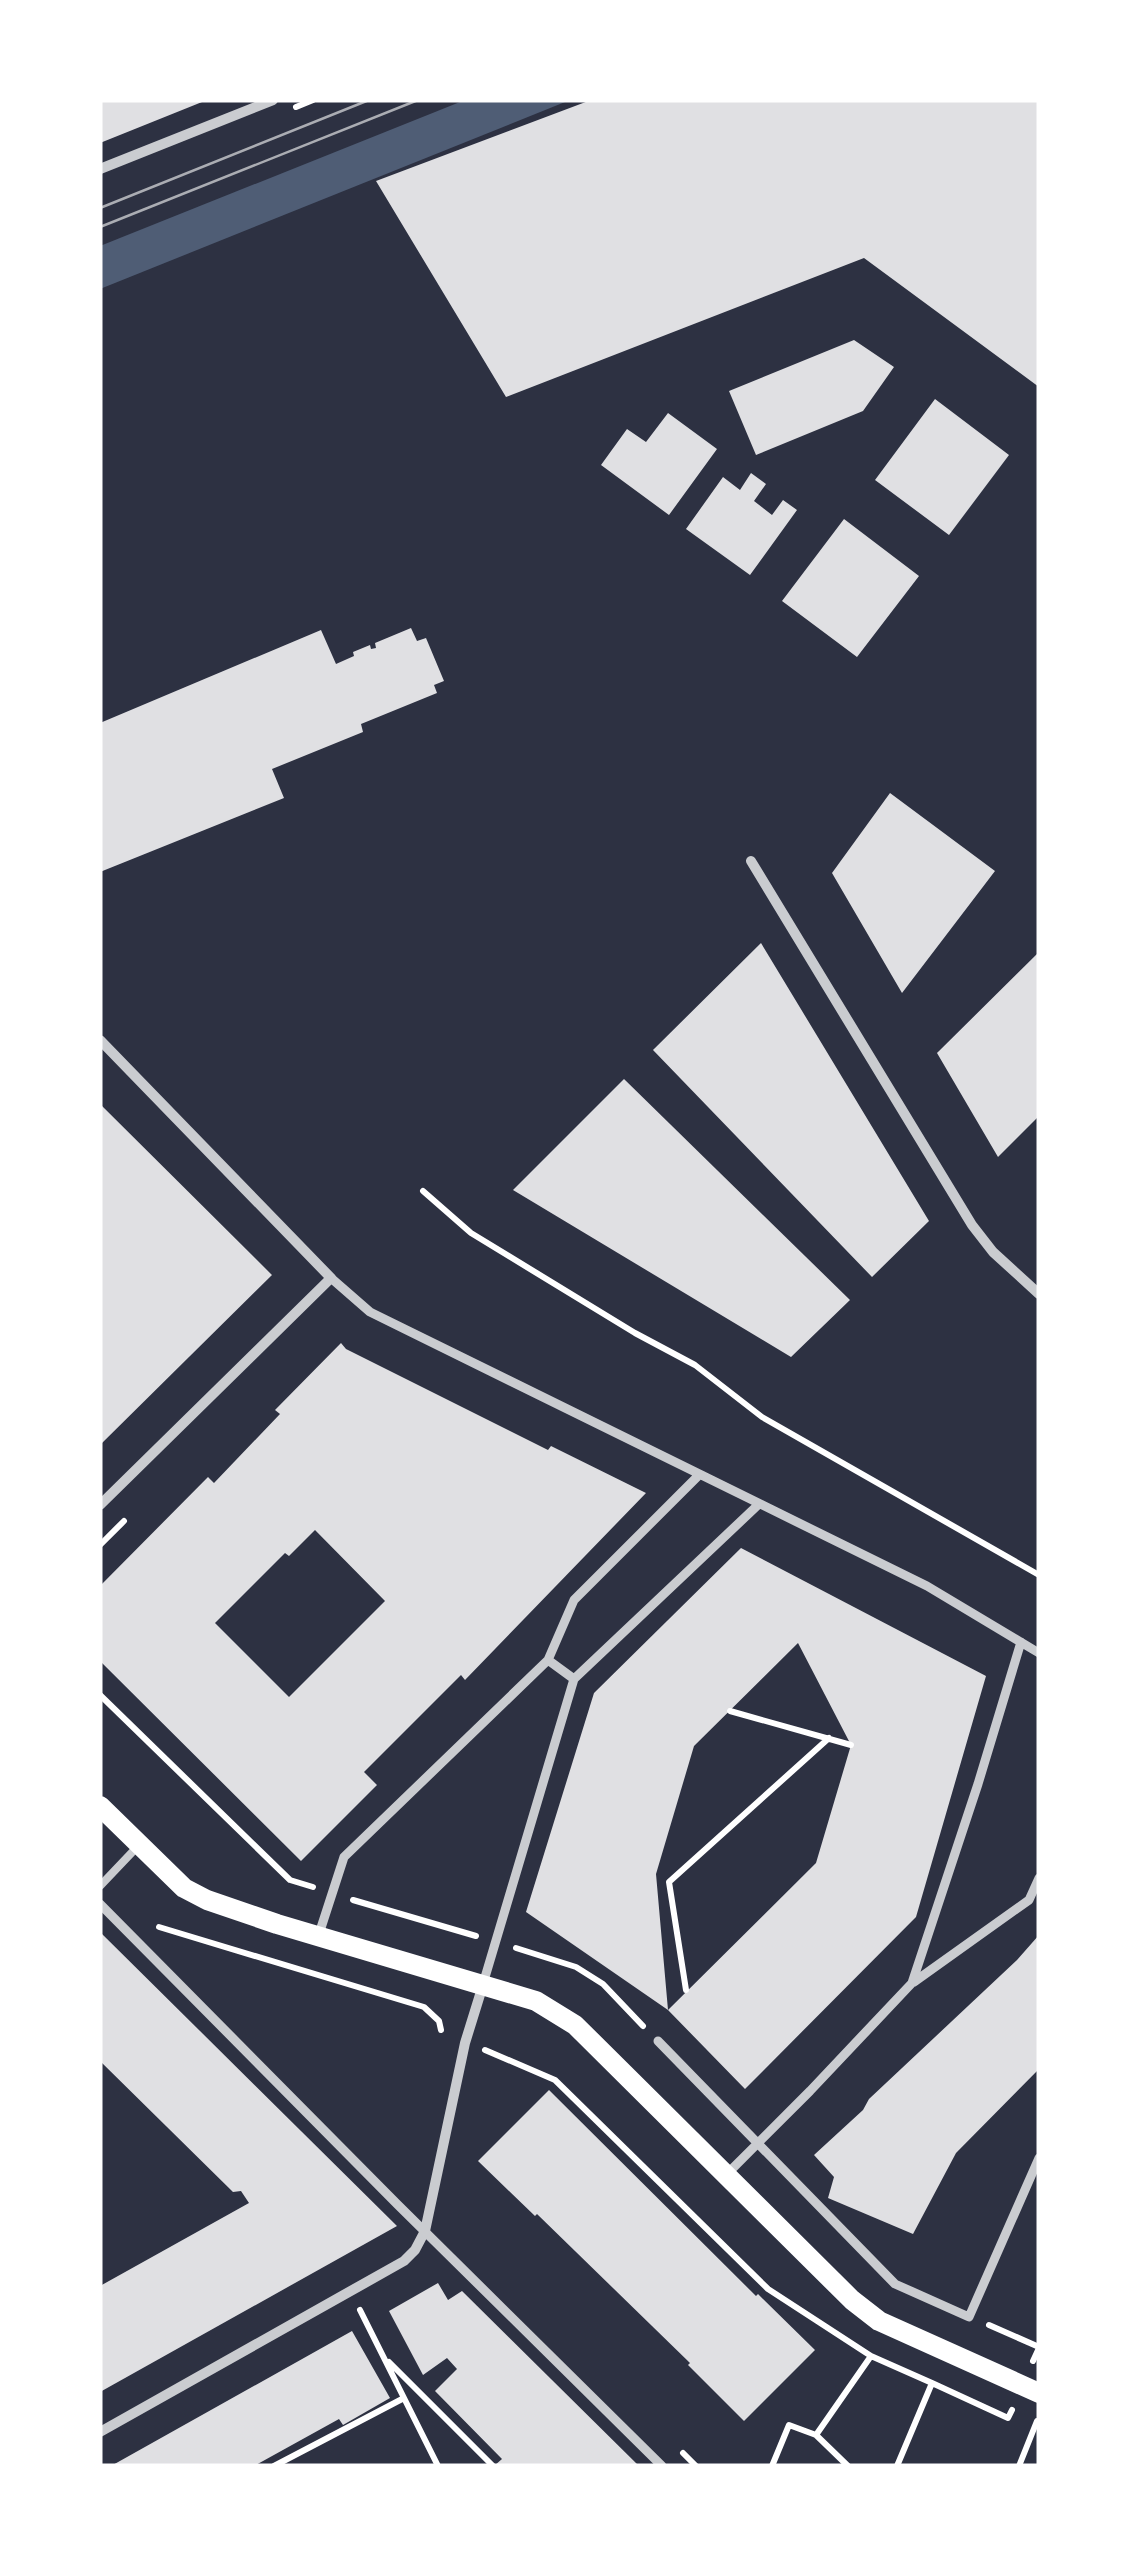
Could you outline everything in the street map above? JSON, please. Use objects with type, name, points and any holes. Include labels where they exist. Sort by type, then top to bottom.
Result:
[{"type":"main road","points":[[100,1806],[184,1888],[207,1900],[536,2000],[575,2025],[852,2300],[879,2321],[1030,2389]]},
{"type":"street","points":[[100,169],[273,100]]},
{"type":"street","points":[[751,861],[972,1225],[993,1252],[1039,1294]]},
{"type":"street","points":[[100,1040],[331,1278],[370,1312],[927,1586],[1039,1653]]},
{"type":"street","points":[[100,1505],[331,1278]]},
{"type":"street","points":[[318,1936],[344,1857],[548,1660],[574,1600],[700,1475]]},
{"type":"street","points":[[100,2432],[404,2261],[416,2250],[425,2231],[465,2043],[574,1679],[759,1504]]},
{"type":"street","points":[[912,1983],[1021,1642]]},
{"type":"street","points":[[548,1660],[574,1679]]},
{"type":"street","points":[[727,2174],[912,1983],[1029,1900],[1039,1878]]},
{"type":"street","points":[[100,1904],[662,2466]]},
{"type":"street","points":[[658,2040],[896,2284],[969,2317],[1039,2158]]},
{"type":"lane","points":[[100,1886],[139,1845]]},
{"type":"path","points":[[423,1192],[471,1233],[695,1365],[762,1417],[1039,1576]]},
{"type":"path","points":[[100,1695],[290,1880],[576,1967],[602,1984],[658,2040]]},
{"type":"path","points":[[730,1711],[851,1746]]},
{"type":"path","points":[[686,1990],[669,1882],[829,1738]]},
{"type":"path","points":[[125,1928],[132,1922],[155,1926],[424,2007],[439,2022],[444,2039],[465,2043],[555,2080],[768,2289],[871,2356],[1008,2418],[1030,2389],[1039,2347],[969,2317]]},
{"type":"path","points":[[349,2292],[438,2466]]},
{"type":"path","points":[[816,2434],[871,2356]]},
{"type":"path","points":[[384,2358],[493,2466]]},
{"type":"path","points":[[897,2466],[932,2382]]},
{"type":"path","points":[[274,2466],[404,2398]]},
{"type":"path","points":[[1019,2466],[1039,2415]]},
{"type":"path","points":[[772,2466],[789,2425],[816,2434],[848,2466]]},
{"type":"water","points":[[465,100],[570,100],[100,289],[100,246]]},
{"type":"building","points":[[100,100],[207,100],[100,143]]},
{"type":"building","points":[[591,100],[1039,100],[1039,387],[864,258],[506,397],[376,181]]},
{"type":"building","points":[[854,340],[894,367],[863,411],[756,455],[729,391]]},
{"type":"building","points":[[935,399],[1009,455],[949,535],[875,480]]},
{"type":"building","points":[[668,413],[717,449],[669,515],[601,465],[627,429],[646,442]]},
{"type":"building","points":[[751,473],[766,484],[754,501],[772,515],[783,500],[797,510],[750,575],[686,529],[723,477],[740,490]]},
{"type":"building","points":[[844,519],[919,576],[857,657],[782,601]]},
{"type":"building","points":[[411,628],[417,641],[426,638],[444,681],[434,685],[437,693],[361,724],[363,732],[272,769],[284,798],[100,872],[100,723],[321,630],[336,664],[354,656],[353,652],[370,645],[371,649],[376,648],[375,643]]},
{"type":"building","points":[[890,793],[995,871],[902,993],[832,873]]},
{"type":"building","points":[[761,943],[929,1221],[872,1277],[653,1050]]},
{"type":"building","points":[[1039,952],[1039,1116],[998,1157],[937,1053]]},
{"type":"building","points":[[624,1079],[850,1300],[791,1357],[513,1190]]},
{"type":"building","points":[[100,1104],[272,1275],[100,1445]]},
{"type":"building","points":[[341,1343],[346,1349],[548,1450],[551,1446],[646,1493],[465,1680],[461,1675],[364,1772],[377,1785],[301,1861],[100,1661],[100,1586],[208,1477],[214,1483],[280,1414],[275,1410]],"holes":[[[315,1530],[385,1601],[289,1697],[215,1623],[285,1553],[289,1556]]]},
{"type":"building","points":[[741,1548],[986,1676],[916,1917],[745,2089],[668,2010],[526,1912],[594,1693]],"holes":[[[798,1643],[851,1745],[816,1863],[668,2010],[656,1874],[694,1746]]]},
{"type":"building","points":[[100,1932],[397,2226],[100,2392],[100,2286],[249,2203],[241,2191],[233,2192],[100,2061]]},
{"type":"building","points":[[1039,1935],[1039,2069],[956,2153],[913,2234],[828,2198],[834,2177],[814,2155]]},
{"type":"building","points":[[549,2090],[815,2350],[744,2421],[690,2363],[478,2161]]},
{"type":"building","points":[[438,2283],[448,2300],[462,2291],[639,2466],[494,2466],[502,2459],[435,2391],[457,2369],[447,2358],[423,2375],[389,2311]]},
{"type":"building","points":[[352,2331],[390,2398],[343,2425],[339,2419],[254,2466],[111,2466]]},
{"type":"tram line","points":[[100,208],[369,100]]},
{"type":"tram line","points":[[100,227],[418,100]]}]
